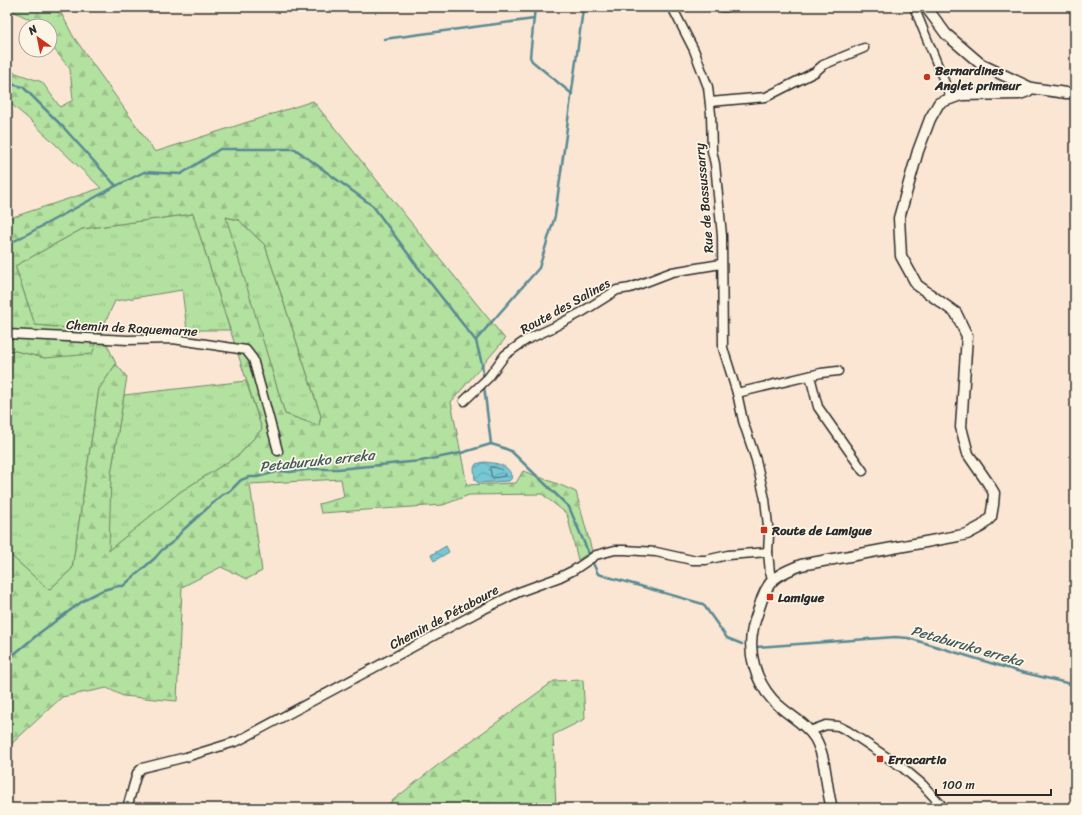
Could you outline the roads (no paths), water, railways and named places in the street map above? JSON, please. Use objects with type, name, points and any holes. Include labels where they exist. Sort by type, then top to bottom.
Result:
[{"type":"street","name":"Rue de Bassussarry","points":[[672,7],[694,50],[708,87],[712,150],[715,164],[722,236],[721,264],[723,348],[737,393]]},
{"type":"street","points":[[914,7],[951,98]]},
{"type":"street","points":[[926,7],[946,34],[982,64],[1031,88],[1075,93]]},
{"type":"street","points":[[710,102],[766,97],[815,72],[823,65],[864,48]]},
{"type":"street","points":[[832,808],[828,794],[824,761],[820,746],[810,731],[785,712],[772,699],[758,676],[753,660],[751,642],[753,628],[763,595],[773,580],[783,573],[801,565],[967,534],[982,526],[991,517],[994,493],[968,454],[961,427],[967,336],[956,314],[916,286],[901,256],[899,218],[918,151],[930,119],[939,103],[961,95],[1020,94],[1031,88]]},
{"type":"street","name":"Route des Salines","points":[[464,401],[488,378],[505,355],[526,340],[582,312],[617,290],[630,288],[672,272],[721,264]]},
{"type":"street","name":"Chemin de Roquemarne","points":[[7,334],[128,340],[173,339],[246,350],[253,359],[278,451]]},
{"type":"street","points":[[773,580],[770,572],[768,552],[769,535],[765,499],[756,460],[743,422],[737,393],[838,370]]},
{"type":"street","points":[[810,376],[818,407],[863,471]]},
{"type":"street","name":"Chemin de Pétaboure","points":[[127,808],[137,773],[142,768],[186,758],[238,741],[483,609],[518,592],[560,577],[574,570],[596,555],[615,550],[625,550],[656,552],[692,560],[706,560],[728,555],[768,552]]},
{"type":"street","points":[[810,731],[826,725],[838,726],[848,731],[903,768],[922,784],[944,808]]},
{"type":"water","points":[[484,462],[505,467],[511,473],[512,478],[509,481],[478,483],[475,480],[474,468],[476,464]]},
{"type":"water","points":[[446,546],[449,552],[434,561],[431,555]]},
{"type":"waterway","points":[[535,7],[530,57],[532,61],[572,94]]},
{"type":"waterway","points":[[476,340],[539,268],[555,216],[583,9]]},
{"type":"waterway","points":[[384,39],[534,19]]},
{"type":"waterway","points":[[7,83],[23,87],[64,128],[116,186],[144,172],[181,174],[220,149],[295,149],[373,206],[417,266],[476,341],[482,364],[484,381]]},
{"type":"waterway","points":[[7,245],[116,186]]},
{"type":"waterway","points":[[484,386],[491,444]]},
{"type":"waterway","name":"Petaburuko erreka","points":[[7,660],[42,631],[87,598],[103,590],[123,586],[174,541],[182,531],[222,495],[230,491],[241,480],[280,471],[290,472],[313,469],[338,469],[421,461],[461,453],[491,444],[511,451],[569,507],[589,554]]},
{"type":"waterway","name":"Petaburuko erreka","points":[[592,561],[598,574],[703,604],[727,638],[742,644]]},
{"type":"waterway","name":"Petaburuko erreka","points":[[757,647],[895,637],[908,638],[1017,671],[1075,685]]},
{"type":"place","name":"Bernardines Anglet primeur","points":[[927,77]]},
{"type":"place","name":"Route de Lamigue","points":[[764,530]]},
{"type":"place","name":"Lamigue","points":[[770,597]]},
{"type":"place","name":"Erracartia","points":[[880,759]]}]
